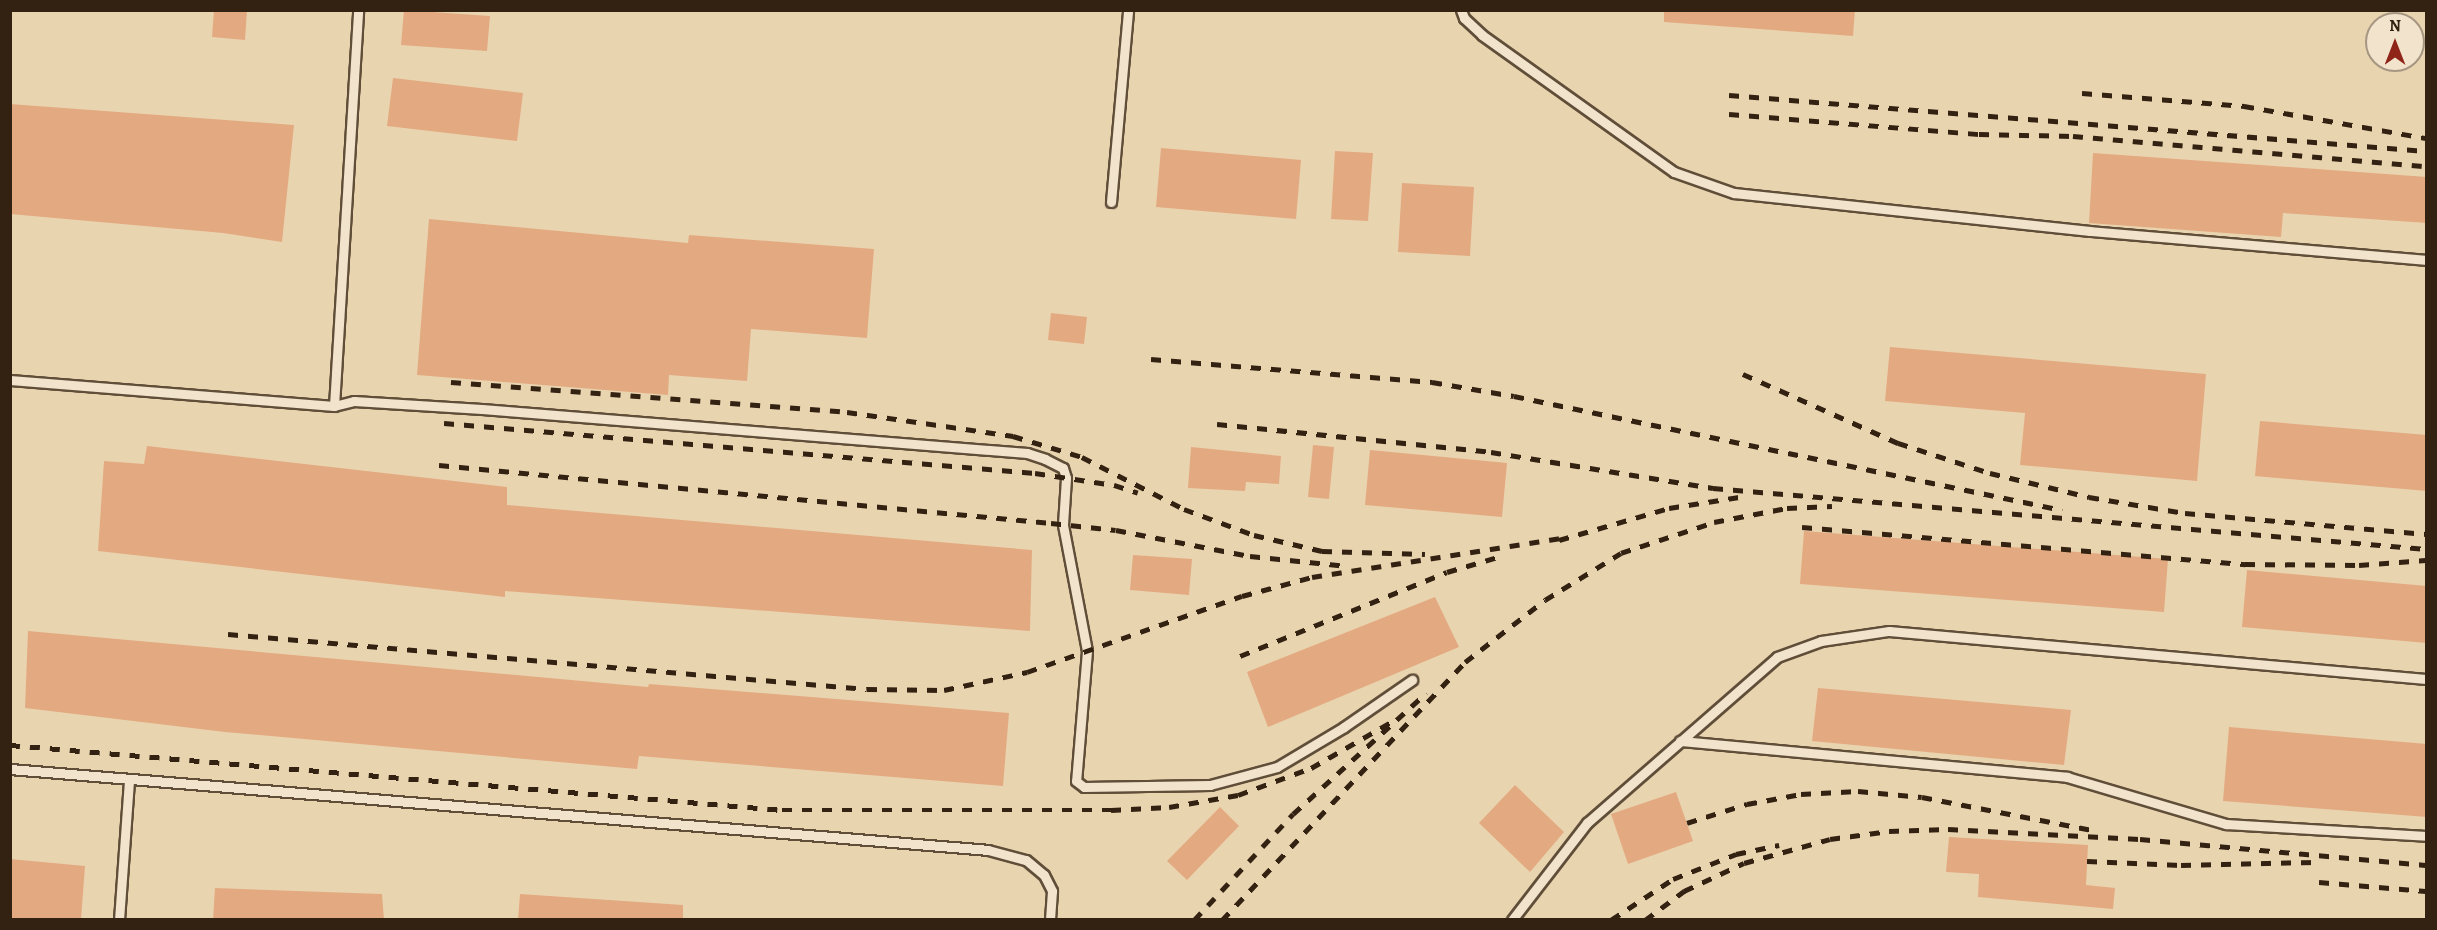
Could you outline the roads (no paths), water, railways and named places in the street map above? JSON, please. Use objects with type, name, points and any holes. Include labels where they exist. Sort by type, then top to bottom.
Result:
[{"type":"lane","points":[[334,406],[358,10]]},
{"type":"lane","points":[[1111,202],[1128,10]]},
{"type":"lane","points":[[1461,10],[1482,35],[1674,172],[1734,193],[2090,231],[2427,260]]},
{"type":"lane","points":[[10,380],[334,406],[354,402],[482,410],[1027,453],[1063,468],[1066,478],[1064,525],[1087,651],[1076,781],[1084,787],[1210,785],[1277,767],[1344,727],[1413,680]]},
{"type":"lane","points":[[1512,920],[1587,823],[1777,657],[1821,641],[1888,631],[2427,679]]},
{"type":"lane","points":[[1680,741],[2067,777],[2226,824],[2427,836]]},
{"type":"lane","points":[[10,769],[988,850],[1026,860],[1044,875],[1052,891],[1050,920]]},
{"type":"lane","points":[[119,920],[129,779]]},
{"type":"railway","points":[[2082,93],[2244,106],[2426,138]]},
{"type":"railway","points":[[1729,95],[2426,151]]},
{"type":"railway","points":[[1729,114],[1979,134],[2073,136],[2426,166]]},
{"type":"railway","points":[[1151,359],[1432,382],[1514,396],[2062,510]]},
{"type":"railway","points":[[1743,374],[1898,443],[1990,473],[2089,497],[2185,513],[2426,534]]},
{"type":"railway","points":[[451,382],[847,412],[1013,436],[1082,457],[1184,509],[1254,535],[1322,551],[1425,554]]},
{"type":"railway","points":[[444,423],[1035,473],[1114,485],[1138,493]]},
{"type":"railway","points":[[1217,424],[1491,452],[1713,488],[2426,549]]},
{"type":"railway","points":[[439,465],[1116,530],[1250,556],[1347,566]]},
{"type":"railway","points":[[1559,540],[1669,508],[1739,497]]},
{"type":"railway","points":[[1222,920],[1465,662],[1545,600],[1621,553],[1714,522],[1787,508],[1832,506]]},
{"type":"railway","points":[[1802,527],[2245,564],[2359,565],[2426,560]]},
{"type":"railway","points":[[228,634],[867,689],[944,690],[1027,672],[1242,596],[1312,577],[1566,537]]},
{"type":"railway","points":[[1240,656],[1447,572],[1501,556]]},
{"type":"railway","points":[[1194,920],[1293,814],[1426,693]]},
{"type":"railway","points":[[10,745],[782,810],[1111,810],[1169,807],[1238,795],[1311,768],[1391,722]]},
{"type":"railway","points":[[1687,823],[1747,804],[1801,794],[1858,791],[1922,797],[2091,830]]},
{"type":"railway","points":[[1645,920],[1684,891],[1744,863],[1830,839],[1889,831],[1948,829],[2140,839],[2426,865]]},
{"type":"railway","points":[[1611,920],[1673,879],[1736,854],[1779,845]]},
{"type":"railway","points":[[2087,861],[2181,865],[2318,862]]},
{"type":"railway","points":[[2319,882],[2426,891]]}]
